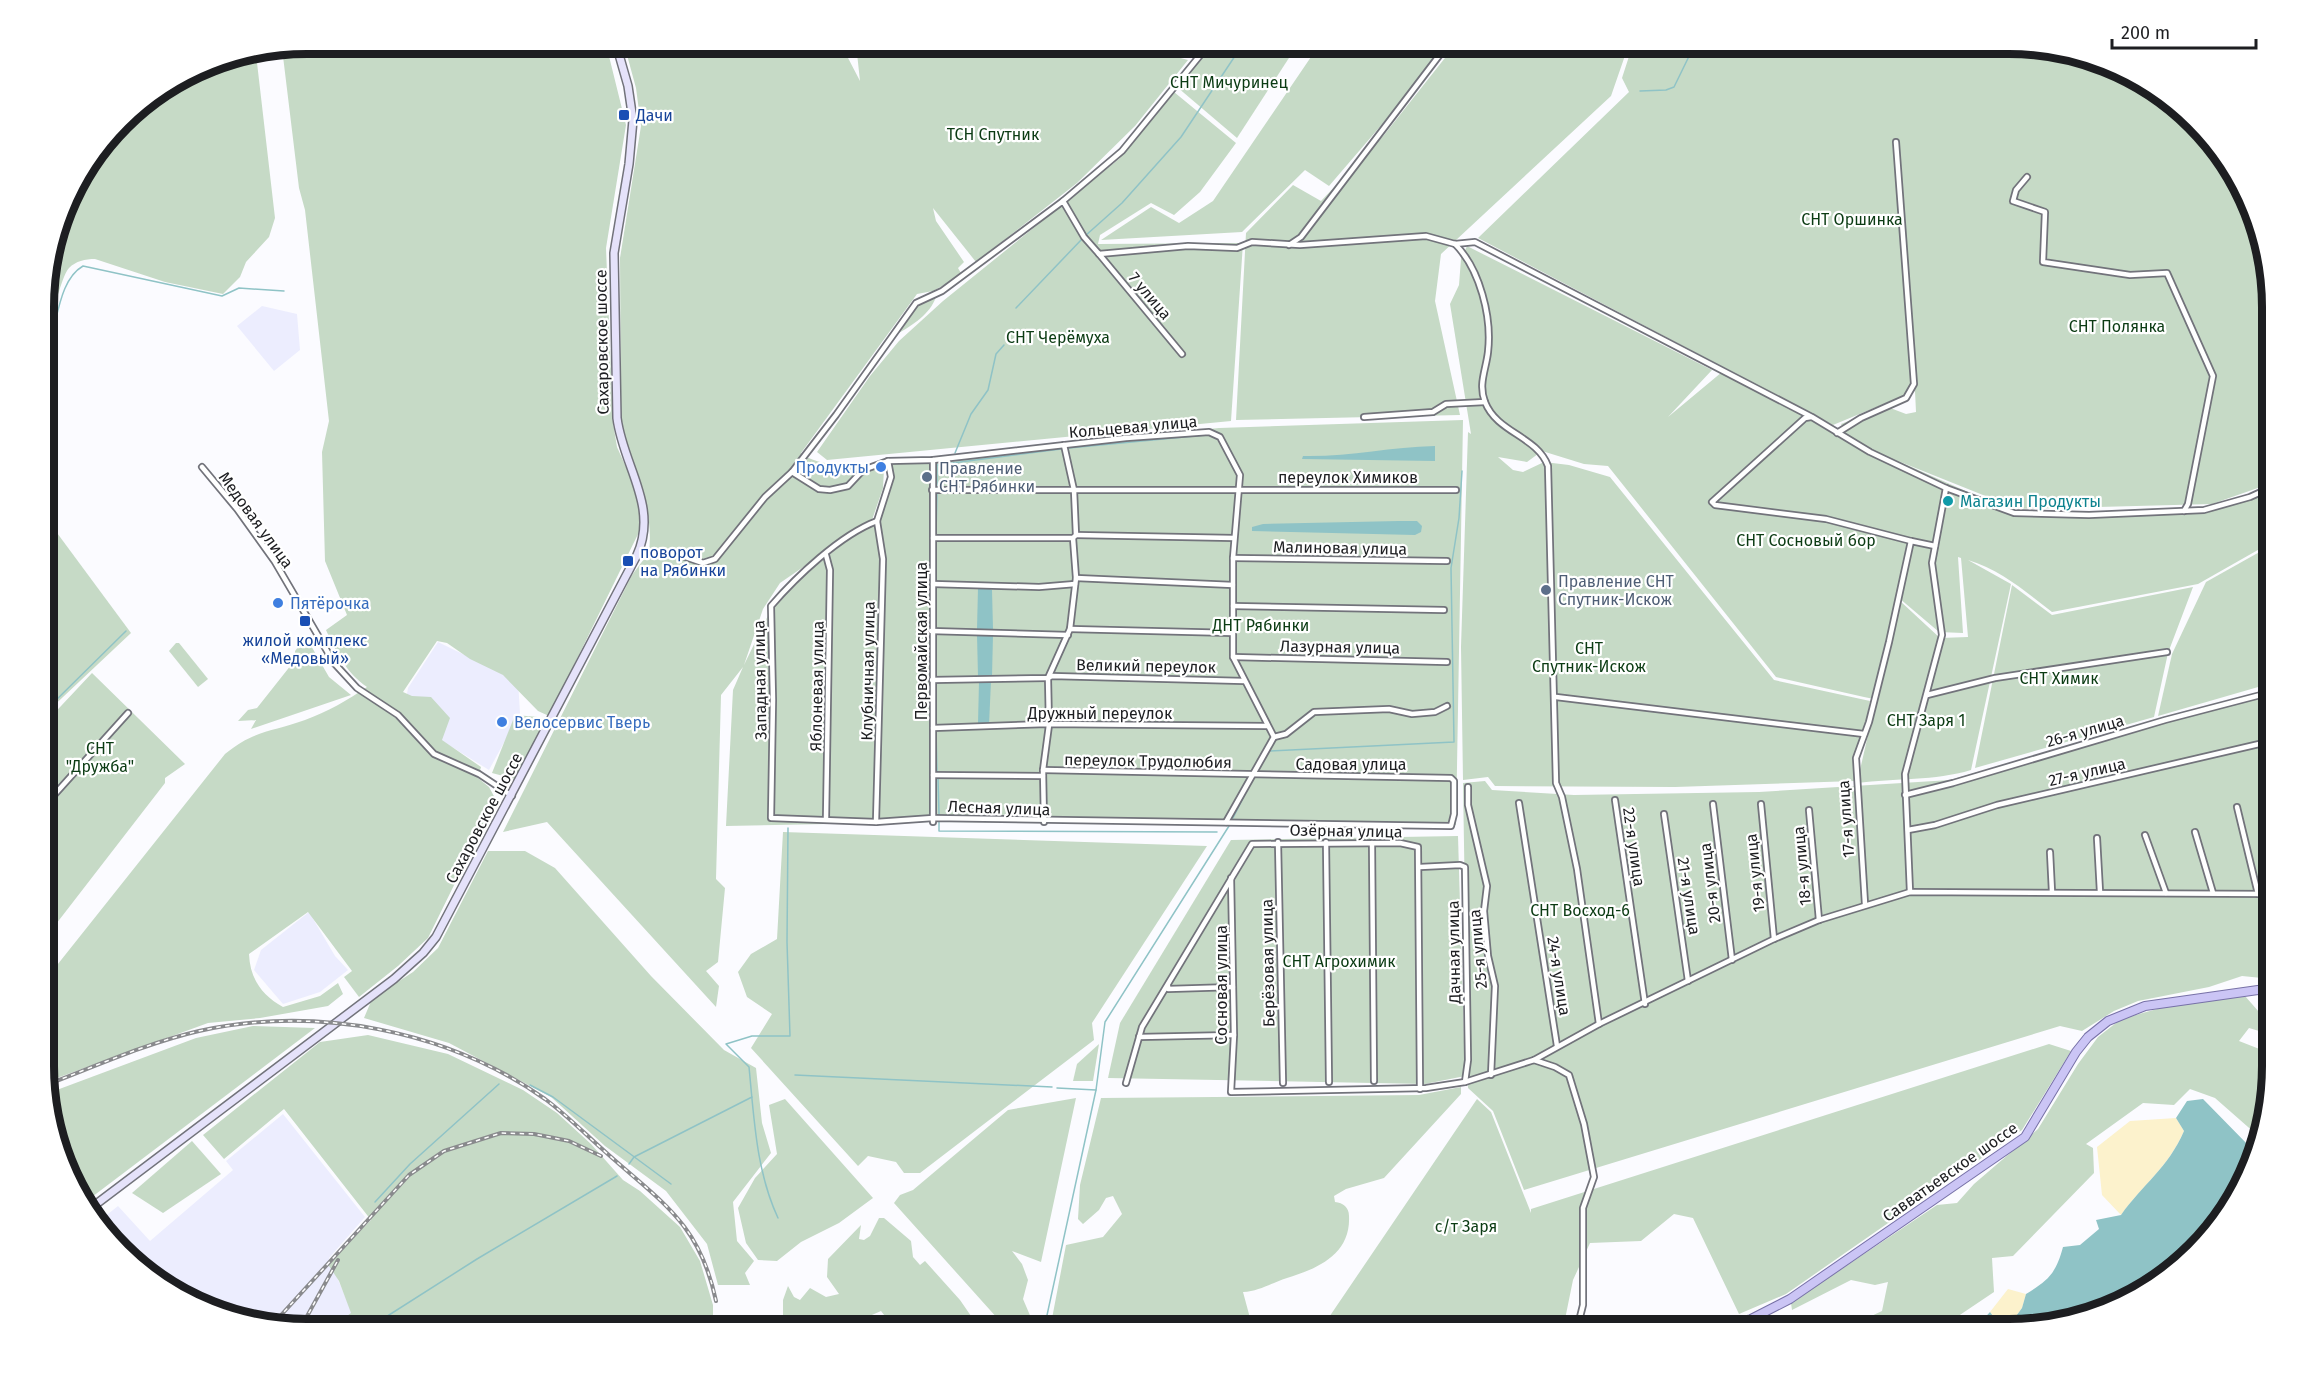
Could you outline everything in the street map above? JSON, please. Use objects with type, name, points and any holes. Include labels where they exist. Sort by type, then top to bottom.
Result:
[{"type":"main road","name":"Сахаровское шоссе","points":[[95,1205],[353,1011],[423,953],[436,937],[637,555],[645,531],[644,505],[620,435],[617,418],[614,253],[629,164],[633,120],[628,86],[619,54]]},
{"type":"main road","name":"Савватьевское шоссе","points":[[1751,1319],[1790,1299],[2025,1137],[2076,1052],[2088,1037],[2108,1021],[2132,1010],[2151,1005],[2262,989]]},
{"type":"street","points":[[637,555],[677,554],[703,563],[715,559],[765,497],[792,472],[836,415],[915,303],[942,291],[1063,201],[1122,151],[1201,54]]},
{"type":"street","points":[[1289,245],[1301,237],[1440,54]]},
{"type":"street","points":[[1838,433],[1861,418],[1906,398],[1914,384],[1896,142]]},
{"type":"street","points":[[2027,177],[2016,190],[2013,201],[2045,212],[2043,262],[2122,274],[2167,273],[2213,376],[2188,504],[2184,511]]},
{"type":"street","name":"7 улица","points":[[1063,201],[1084,237],[1182,354]]},
{"type":"street","points":[[1099,254],[1188,246],[1237,248],[1252,242],[1289,245],[1355,243],[1426,236],[1455,244],[1475,242],[1946,488],[2014,513],[2089,514],[2204,510],[2262,493]]},
{"type":"street","points":[[1455,244],[1467,256],[1487,316],[1488,351],[1481,384],[1485,402],[1495,417],[1541,451],[1548,466],[1556,697],[1556,783],[1562,797],[1576,869],[1599,1024]]},
{"type":"street","points":[[1364,417],[1433,412],[1446,404],[1485,402]]},
{"type":"street","points":[[1812,417],[1805,418],[1712,502],[1715,506],[1826,519],[1935,546]]},
{"type":"street","name":"Кольцевая улица","points":[[792,472],[819,489],[830,490],[848,486],[863,470],[888,461],[933,460],[1126,438],[1215,434],[1226,444],[1238,467],[1240,489],[1233,558],[1233,657],[1274,737]]},
{"type":"street","points":[[1044,822],[1043,773],[1048,678],[1069,632],[1075,581],[1074,490],[1065,445]]},
{"type":"street","name":"Первомайская улица","points":[[933,460],[931,631],[933,820]]},
{"type":"street","points":[[877,521],[891,477],[888,461]]},
{"type":"street","name":"Медовая улица","points":[[202,467],[262,543],[340,672],[357,688],[398,715],[434,754],[479,774],[512,795]]},
{"type":"street","points":[[1910,892],[1905,774],[1942,635],[1932,563],[1946,488]]},
{"type":"street","name":"переулок Химиков","points":[[932,490],[1456,490]]},
{"type":"street","name":"Западная улица","points":[[771,818],[773,700],[771,606],[796,577],[861,527],[877,521]]},
{"type":"street","name":"Клубничная улица","points":[[876,822],[882,559],[877,521]]},
{"type":"street","points":[[933,538],[1074,536],[1234,538]]},
{"type":"street","name":"17-я улица","points":[[1865,904],[1855,781],[1856,758],[1889,642],[1911,541]]},
{"type":"street","name":"Яблоневая улица","points":[[826,555],[830,570],[826,819]]},
{"type":"street","name":"Малиновая улица","points":[[1233,558],[1447,561]]},
{"type":"street","points":[[933,584],[1038,587],[1075,581],[1233,585]]},
{"type":"street","points":[[1233,606],[1444,610]]},
{"type":"street","points":[[931,631],[1232,633]]},
{"type":"street","points":[[1927,695],[1995,678],[2167,652]]},
{"type":"street","name":"Лазурная улица","points":[[1233,657],[1447,662]]},
{"type":"street","name":"Великий переулок","points":[[932,680],[1048,678],[1052,676],[1244,681]]},
{"type":"street","name":"26-я улица","points":[[1905,795],[2165,720],[2262,695]]},
{"type":"street","points":[[1556,697],[1864,734]]},
{"type":"street","points":[[1226,822],[1274,737],[1286,734],[1314,712],[1389,709],[1412,714],[1435,712],[1447,706]]},
{"type":"street","points":[[54,795],[128,713]]},
{"type":"street","name":"Дружный переулок","points":[[933,728],[1047,724],[1267,726]]},
{"type":"street","name":"27-я улица","points":[[1908,830],[1935,825],[1997,805],[2262,743]]},
{"type":"street","name":"переулок Трудолюбия","points":[[933,775],[1043,773],[1251,776]]},
{"type":"street","name":"Садовая улица","points":[[1251,776],[1451,778]]},
{"type":"street","name":"Лесная улица","points":[[771,818],[876,822],[933,820],[1226,822],[1451,826],[1455,814],[1454,781],[1451,778]]},
{"type":"street","name":"25-я улица","points":[[1468,787],[1468,805],[1487,886],[1484,911],[1488,956],[1494,986],[1491,1075]]},
{"type":"street","name":"22-я улица","points":[[1615,800],[1645,1004]]},
{"type":"street","name":"24-я улица","points":[[1519,803],[1557,1046]]},
{"type":"street","name":"20-я улица","points":[[1713,804],[1732,960]]},
{"type":"street","name":"19-я улица","points":[[1761,804],[1774,939]]},
{"type":"street","points":[[2237,807],[2258,894]]},
{"type":"street","name":"18-я улица","points":[[1809,810],[1819,920]]},
{"type":"street","name":"21-я улица","points":[[1664,814],[1688,981]]},
{"type":"street","points":[[2195,832],[2213,893]]},
{"type":"street","points":[[2145,835],[2166,893]]},
{"type":"street","points":[[2097,838],[2100,892]]},
{"type":"street","points":[[1326,842],[1329,1082]]},
{"type":"street","name":"Озёрная улица","points":[[1231,878],[1252,844],[1326,842],[1413,844],[1418,847],[1420,867],[1420,1089]]},
{"type":"street","name":"Берёзовая улица","points":[[1278,843],[1282,1083]]},
{"type":"street","points":[[1372,843],[1374,1081]]},
{"type":"street","points":[[2050,852],[2052,892]]},
{"type":"street","name":"Дачная улица","points":[[1420,867],[1460,865],[1465,867],[1468,1060],[1465,1082]]},
{"type":"street","points":[[1126,1083],[1139,1037],[1231,878]]},
{"type":"street","name":"Сосновая улица","points":[[1231,878],[1234,1035],[1231,1092],[1420,1089]]},
{"type":"street","points":[[1420,1089],[1465,1082],[1534,1060],[1599,1024],[1645,1004],[1774,939],[1865,904],[1910,892],[2262,894]]},
{"type":"street","points":[[1168,986],[1168,989],[1233,987]]},
{"type":"street","points":[[1139,1037],[1234,1035]]},
{"type":"street","points":[[1534,1060],[1556,1067],[1569,1075],[1592,1159],[1594,1177],[1583,1208],[1583,1305],[1580,1319]]},
{"type":"shaded area","points":[[262,306],[297,314],[300,350],[274,371],[237,326]]},
{"type":"shaded area","points":[[438,642],[518,681],[520,713],[489,770],[439,739],[405,705],[408,688]]},
{"type":"shaded area","points":[[309,912],[335,956],[348,970],[320,992],[283,1004],[254,970],[261,950]]},
{"type":"shaded area","points":[[283,1114],[365,1217],[329,1258],[352,1313],[344,1319],[274,1317],[210,1300],[180,1285],[153,1267],[128,1245],[104,1217],[118,1206],[150,1241],[233,1170],[226,1161]]},
{"type":"green space","points":[[608,54],[626,125],[606,248],[613,423],[617,447],[637,492],[641,528],[549,716],[538,711],[503,675],[470,659],[447,643],[437,641],[403,692],[412,696],[431,697],[450,718],[442,740],[481,767],[478,778],[489,787],[496,800],[428,938],[359,997],[344,977],[352,971],[308,912],[249,954],[250,963],[255,979],[263,992],[283,1007],[320,996],[338,983],[343,994],[328,1006],[260,1018],[208,1023],[55,1079],[54,969],[225,754],[245,740],[305,720],[345,701],[367,687],[343,662],[326,630],[347,615],[325,561],[322,452],[329,421],[305,210],[299,188],[283,55]]},
{"type":"green space","points":[[627,54],[847,54],[860,81],[857,54],[1166,54],[1188,60],[1135,126],[1077,183],[976,262],[933,208],[936,221],[964,262],[958,268],[962,275],[933,291],[917,294],[801,453],[808,458],[828,464],[884,469],[883,488],[872,520],[876,517],[889,476],[890,461],[1219,428],[1463,420],[1456,825],[933,822],[726,826],[733,690],[743,667],[721,695],[716,879],[725,888],[718,962],[706,971],[719,986],[716,1007],[547,822],[503,832],[632,575],[647,555],[677,556],[701,564],[677,553],[649,552],[650,533],[645,499],[624,434],[621,416],[620,258],[641,126],[636,88]],"holes":[[[870,521],[776,599],[744,665],[763,609],[780,583]]]},
{"type":"green space","name":"СНТ Мичуринец","points":[[1202,54],[1292,54],[1237,138],[1177,87]]},
{"type":"green space","points":[[1313,54],[1442,54],[1329,186],[1305,170],[1242,232],[1101,240],[1151,207],[1179,223],[1213,201]]},
{"type":"green space","points":[[1448,54],[1626,54],[1611,96],[1441,254],[1435,301],[1460,415],[1236,420],[1246,233],[1293,185],[1321,201],[1384,135]]},
{"type":"green space","points":[[1630,54],[2009,54],[2042,56],[2090,67],[2136,88],[2163,106],[2188,128],[2210,153],[2236,195],[2249,226],[2260,274],[2262,307],[2262,486],[2212,504],[2018,509],[1898,461],[2013,512],[2207,513],[2262,490],[2262,548],[2198,584],[2052,612],[2002,576],[1968,560],[2011,584],[1971,770],[1929,778],[1857,783],[1899,600],[1940,638],[1968,637],[1961,558],[1958,557],[1963,633],[1939,632],[1899,598],[1874,699],[1864,697],[1776,677],[1608,466],[1584,464],[1542,451],[1527,462],[1498,457],[1513,470],[1523,472],[1544,462],[1569,465],[1610,477],[1774,680],[1870,701],[1855,781],[1675,787],[1495,786],[1488,777],[1463,780],[1461,647],[1468,432],[1471,434],[1450,304],[1459,285],[1461,259],[1467,246],[1712,370],[1668,417],[1722,372],[1829,430],[1858,443],[1847,436],[1841,424],[1885,406],[1906,414],[1916,412],[1915,391],[1833,425],[1478,238],[1629,92],[1622,78]]},
{"type":"green space","points":[[257,59],[275,218],[269,237],[246,262],[240,277],[223,294],[165,282],[95,259],[84,260],[69,268],[54,309],[56,274],[67,226],[88,180],[106,153],[140,117],[180,88],[226,67]]},
{"type":"green space","name":"СНТ Черёмуха","points":[[1174,92],[1236,143],[1200,192],[1174,215],[1151,203],[1100,235],[1098,244],[1243,243],[1231,421],[827,460],[817,452],[870,376],[899,341],[943,301],[1119,159]]},
{"type":"green space","points":[[936,297],[925,314],[897,334],[912,308]]},
{"type":"green space","points":[[54,529],[131,633],[54,705]]},
{"type":"green space","points":[[2262,551],[2262,686],[2158,716],[2172,654],[2206,582]]},
{"type":"green space","name":"СНТ Химик","points":[[2012,585],[2052,615],[2193,587],[2168,653],[2154,717],[1975,768]]},
{"type":"green space","points":[[306,637],[329,677],[351,695],[251,729],[256,720],[238,721],[248,710],[257,708],[295,660],[295,651]]},
{"type":"green space","points":[[176,643],[179,643],[208,679],[198,687],[169,651]]},
{"type":"green space","name":"СНТ \"Дружба\"","points":[[92,673],[185,764],[165,778],[165,783],[54,927],[54,713]]},
{"type":"green space","name":"СНТ Восход-6","points":[[2262,692],[2262,978],[2242,976],[2209,987],[2138,1001],[2114,1011],[2082,1031],[2060,1026],[1524,1190],[1493,1111],[1468,1088],[1463,783],[1485,781],[1492,790],[1574,795],[1759,792],[1950,780]]},
{"type":"green space","points":[[515,715],[538,717],[545,723],[515,779],[492,773]]},
{"type":"green space","points":[[783,832],[1207,846],[1092,1023],[1094,1040],[920,1173],[904,1173],[896,1162],[868,1156],[858,1166],[751,1048],[772,1014],[747,997],[738,972],[751,954],[777,939]]},
{"type":"green space","name":"СНТ Агрохимик","points":[[1458,836],[1465,1076],[1425,1084],[1108,1078],[1120,1023],[1231,840]]},
{"type":"green space","points":[[488,851],[525,851],[555,868],[651,976],[724,1050],[756,1068],[762,1123],[771,1153],[733,1202],[737,1241],[754,1261],[745,1273],[750,1285],[718,1285],[707,1244],[666,1191],[605,1146],[551,1097],[449,1043],[364,1018],[372,999],[413,972],[438,948]]},
{"type":"green space","points":[[2245,996],[2262,1015],[2262,1026],[2259,1031],[2249,1028],[2239,1041],[2262,1050],[2260,1099],[2253,1131],[2215,1098],[2190,1089],[2174,1105],[2143,1103],[2086,1144],[2093,1148],[2094,1173],[2013,1256],[1992,1258],[1994,1292],[1954,1319],[1865,1319],[1882,1311],[1888,1282],[1875,1285],[1851,1280],[1792,1310],[1791,1303],[1937,1205],[1957,1203],[1974,1184],[2038,1129],[2078,1064],[2098,1037],[2121,1019],[2168,1006]]},
{"type":"green space","points":[[253,1026],[315,1028],[91,1198],[67,1147],[55,1090],[196,1038]]},
{"type":"green space","points":[[368,1035],[448,1054],[523,1090],[557,1113],[591,1144],[623,1180],[640,1191],[680,1227],[700,1261],[713,1305],[713,1319],[343,1319],[351,1313],[339,1281],[327,1263],[371,1220],[284,1109],[224,1159],[203,1135],[320,1042]]},
{"type":"green space","points":[[1099,1044],[1093,1081],[1073,1081],[1077,1064]]},
{"type":"green space","name":"с/т Заря","points":[[2049,1044],[2071,1051],[2022,1130],[1786,1294],[1739,1314],[1693,1218],[1674,1214],[1641,1241],[1590,1243],[1573,1280],[1565,1319],[1328,1319],[1477,1099],[1491,1112],[1531,1213],[1531,1209]]},
{"type":"green space","points":[[1461,1087],[1461,1094],[1384,1178],[1346,1189],[1334,1196],[1335,1202],[1347,1208],[1349,1216],[1344,1241],[1330,1258],[1309,1270],[1243,1292],[1250,1319],[1052,1319],[1066,1245],[1103,1237],[1122,1214],[1113,1196],[1106,1198],[1099,1210],[1083,1224],[1078,1219],[1080,1185],[1101,1098],[1419,1095]]},
{"type":"green space","points":[[1076,1098],[1041,1262],[1012,1251],[1022,1264],[1028,1280],[1023,1299],[1032,1319],[998,1319],[894,1203],[900,1195],[913,1190],[1008,1110]]},
{"type":"green space","points":[[785,1099],[873,1198],[839,1223],[801,1242],[777,1261],[758,1260],[746,1243],[738,1208],[755,1178],[777,1154],[769,1105]]},
{"type":"green space","points":[[192,1141],[221,1174],[163,1213],[132,1193]]},
{"type":"green space","points":[[879,1218],[884,1218],[911,1241],[913,1257],[920,1265],[925,1261],[960,1300],[973,1319],[887,1319],[881,1311],[863,1319],[786,1319],[783,1317],[783,1300],[788,1286],[794,1297],[800,1300],[810,1288],[826,1297],[839,1294],[827,1277],[828,1259],[861,1225],[859,1239],[864,1240],[870,1236]]},
{"type":"sand","points":[[2176,1118],[2184,1131],[2177,1144],[2163,1166],[2121,1215],[2102,1195],[2097,1147],[2130,1121]]},
{"type":"sand","points":[[2008,1289],[2026,1294],[2022,1308],[2014,1319],[1995,1319],[1990,1312]]},
{"type":"water","points":[[1435,446],[1435,461],[1302,459],[1303,456]]},
{"type":"water","points":[[1417,521],[1422,526],[1421,532],[1415,535],[1252,531],[1252,527],[1263,524]]},
{"type":"water","points":[[985,587],[992,590],[993,629],[977,629],[978,588]]},
{"type":"water","points":[[977,635],[993,635],[992,676],[978,676]]},
{"type":"water","points":[[991,681],[989,725],[978,723],[979,682]]},
{"type":"water","points":[[2203,1099],[2249,1146],[2236,1178],[2210,1220],[2188,1245],[2163,1267],[2121,1293],[2090,1306],[2058,1314],[2014,1319],[2022,1308],[2026,1294],[2051,1275],[2063,1247],[2080,1245],[2099,1229],[2096,1220],[2121,1215],[2163,1166],[2184,1131],[2176,1118],[2187,1101]]},
{"type":"water","points":[[1990,1312],[1995,1319],[1983,1319]]},
{"type":"waterway","points":[[1085,236],[1122,203],[1181,137],[1236,54]]},
{"type":"waterway","points":[[1640,91],[1666,90],[1674,87],[1690,54]]},
{"type":"waterway","points":[[1016,308],[1082,239]]},
{"type":"waterway","points":[[54,325],[68,282],[83,266],[222,296],[239,288],[284,291]]},
{"type":"waterway","points":[[955,453],[971,414],[988,390],[996,354],[1004,345]]},
{"type":"waterway","points":[[1069,448],[1205,435]]},
{"type":"waterway","points":[[937,486],[937,465],[1061,449]]},
{"type":"waterway","points":[[1268,751],[1454,742],[1451,568],[1459,518],[1462,471]]},
{"type":"waterway","points":[[936,533],[937,494]]},
{"type":"waterway","points":[[936,541],[936,581]]},
{"type":"waterway","points":[[935,606],[936,587]]},
{"type":"waterway","points":[[54,702],[126,631]]},
{"type":"waterway","points":[[935,698],[936,724]]},
{"type":"waterway","points":[[936,731],[937,772]]},
{"type":"waterway","points":[[938,778],[939,814]]},
{"type":"waterway","points":[[1233,818],[1250,784]]},
{"type":"waterway","points":[[939,820],[939,831],[1217,832]]},
{"type":"waterway","points":[[1046,1319],[1096,1090],[1105,1022],[1229,826]]},
{"type":"waterway","points":[[778,1218],[760,1163],[749,1067],[726,1044],[752,1036],[790,1036],[787,942],[788,828]]},
{"type":"waterway","points":[[795,1075],[1052,1087]]},
{"type":"waterway","points":[[375,1202],[410,1164],[499,1084]]},
{"type":"waterway","points":[[530,1085],[553,1097],[671,1184]]},
{"type":"waterway","points":[[1057,1088],[1096,1090]]},
{"type":"waterway","points":[[629,1164],[634,1157],[752,1097]]},
{"type":"waterway","points":[[383,1319],[477,1259],[617,1176]]},
{"type":"railway","points":[[55,1081],[160,1042],[199,1031],[243,1024],[289,1021],[334,1023],[379,1029],[423,1040],[507,1075],[562,1112],[677,1218],[690,1234],[700,1253],[716,1301]]},
{"type":"railway","points":[[279,1317],[409,1175],[444,1151],[501,1133],[534,1134],[569,1141],[601,1156]]},
{"type":"railway","points":[[306,1319],[338,1260]]},
{"type":"place","name":"Дачи","points":[[624,115]]},
{"type":"place","name":"Продукты","points":[[881,467]]},
{"type":"place","name":"Правление СНТ Рябинки","points":[[927,477]]},
{"type":"place","name":"Магазин Продукты","points":[[1948,501]]},
{"type":"place","name":"поворот на Рябинки","points":[[628,561]]},
{"type":"place","name":"Правление СНТ Спутник-Искож","points":[[1546,590]]},
{"type":"place","name":"Пятёрочка","points":[[278,603]]},
{"type":"place","name":"жилой комплекс «Медовый»","points":[[305,621]]},
{"type":"place","name":"Велосервис Тверь","points":[[502,722]]},
{"type":"park label","name":"ТСН Спутник","points":[[993,134]]},
{"type":"park label","name":"СНТ Оршинка","points":[[1852,219]]},
{"type":"park label","name":"СНТ Полянка","points":[[2117,326]]},
{"type":"park label","name":"СНТ Сосновый бор","points":[[1806,540]]},
{"type":"park label","name":"ДНТ Рябинки","points":[[1261,625]]},
{"type":"park label","name":"СНТ Спутник-Искож","points":[[1589,657]]},
{"type":"park label","name":"СНТ Заря 1","points":[[1926,720]]}]
